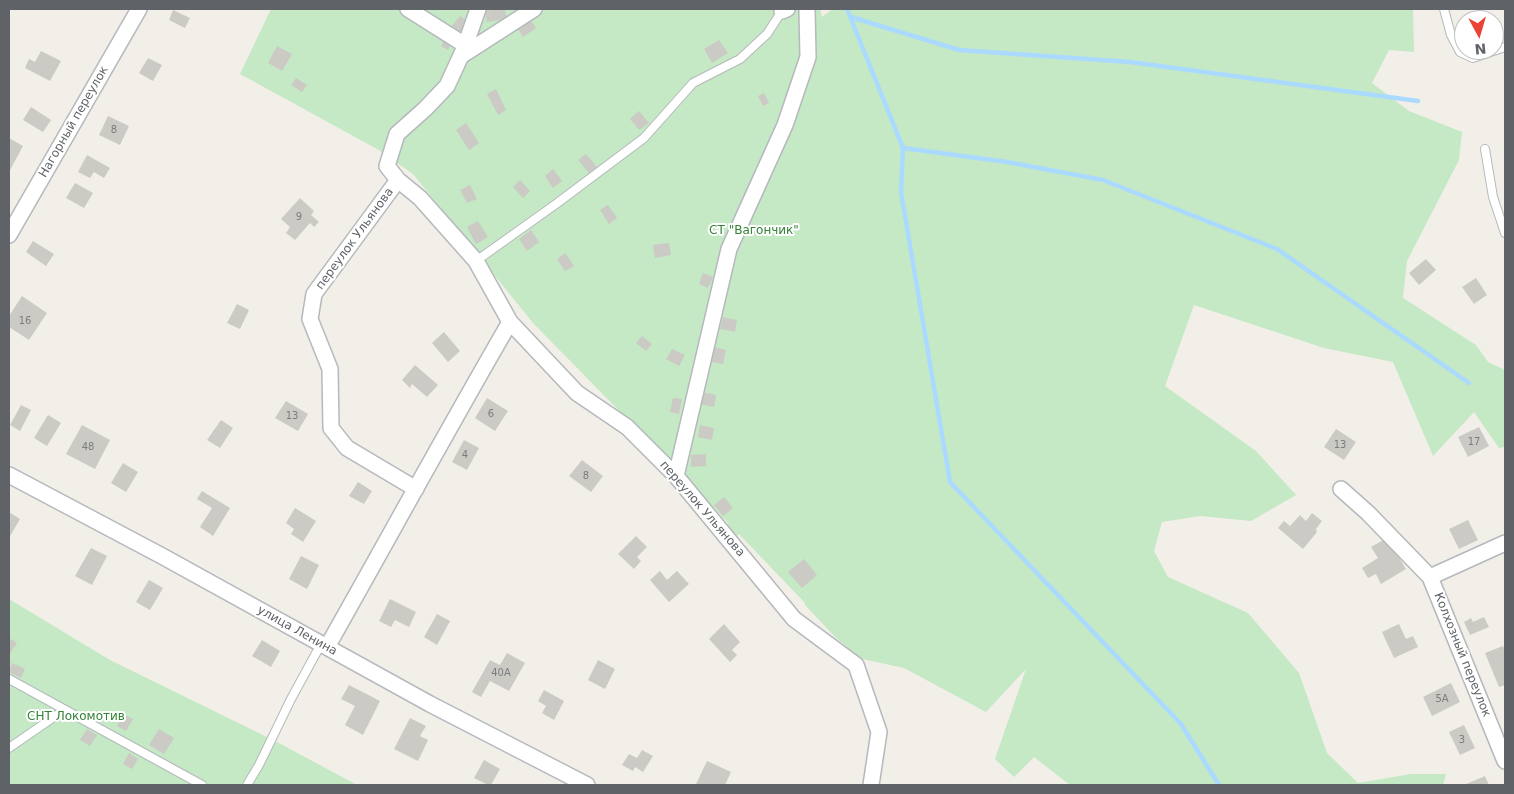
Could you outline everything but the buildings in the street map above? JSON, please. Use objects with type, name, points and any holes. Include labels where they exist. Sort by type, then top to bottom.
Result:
[{"type":"street","name":"Нагорный переулок","points":[[9,235],[139,9]]},
{"type":"street","points":[[408,9],[463,50]]},
{"type":"street","points":[[398,180],[387,166],[396,134],[426,109],[447,86],[478,9]]},
{"type":"street","points":[[463,50],[534,9]]},
{"type":"street","points":[[676,476],[729,249],[785,125],[808,57],[807,9]]},
{"type":"street","name":"переулок Ульянова","points":[[416,489],[347,448],[331,428],[330,369],[310,319],[314,294],[398,180],[420,198],[476,261],[510,322],[577,393],[628,427],[676,476],[794,619],[856,664],[879,732],[871,785]]},
{"type":"street","points":[[324,646],[416,489],[510,322]]},
{"type":"street","name":"улица Ленина","points":[[9,475],[162,556],[430,704],[587,785]]},
{"type":"street","name":"Колхозный переулок","points":[[1341,489],[1368,513],[1430,577],[1505,761]]},
{"type":"street","name":"Колхозный переулок","points":[[1430,577],[1505,543]]},
{"type":"lane","points":[[1444,9],[1450,35],[1460,52],[1473,58],[1505,47]]},
{"type":"lane","points":[[476,261],[644,138],[693,83],[740,59],[767,34],[785,10]]},
{"type":"lane","points":[[1485,149],[1493,198],[1505,234]]},
{"type":"lane","points":[[247,785],[291,700],[324,646]]},
{"type":"lane","points":[[9,679],[202,785]]},
{"type":"lane","points":[[9,748],[64,710]]},
{"type":"green space","name":"СТ \"Вагончик\"","points":[[271,9],[820,9],[822,17],[833,9],[1413,9],[1414,52],[1389,50],[1372,83],[1409,111],[1462,132],[1459,160],[1407,261],[1403,298],[1476,345],[1488,362],[1505,370],[1505,447],[1499,448],[1474,412],[1433,456],[1393,362],[1324,348],[1194,305],[1165,386],[1256,451],[1296,495],[1251,521],[1200,516],[1162,522],[1154,551],[1168,577],[1248,613],[1299,673],[1327,753],[1358,783],[1411,774],[1446,774],[1443,785],[1070,785],[1034,757],[1014,777],[995,759],[1026,669],[986,712],[904,668],[858,658],[837,639],[739,534],[733,539],[726,528],[728,523],[708,502],[704,504],[687,480],[533,323],[413,174],[377,149],[240,74]]},
{"type":"green space","name":"СНТ Локомотив","points":[[9,599],[110,660],[275,741],[357,785],[9,785]]},
{"type":"waterway","points":[[847,9],[903,148],[901,192],[950,482],[1181,724],[1219,785]]},
{"type":"waterway","points":[[851,17],[959,50],[1130,62],[1418,101]]},
{"type":"waterway","points":[[903,148],[1007,162],[1103,180],[1277,249],[1469,383]]}]
